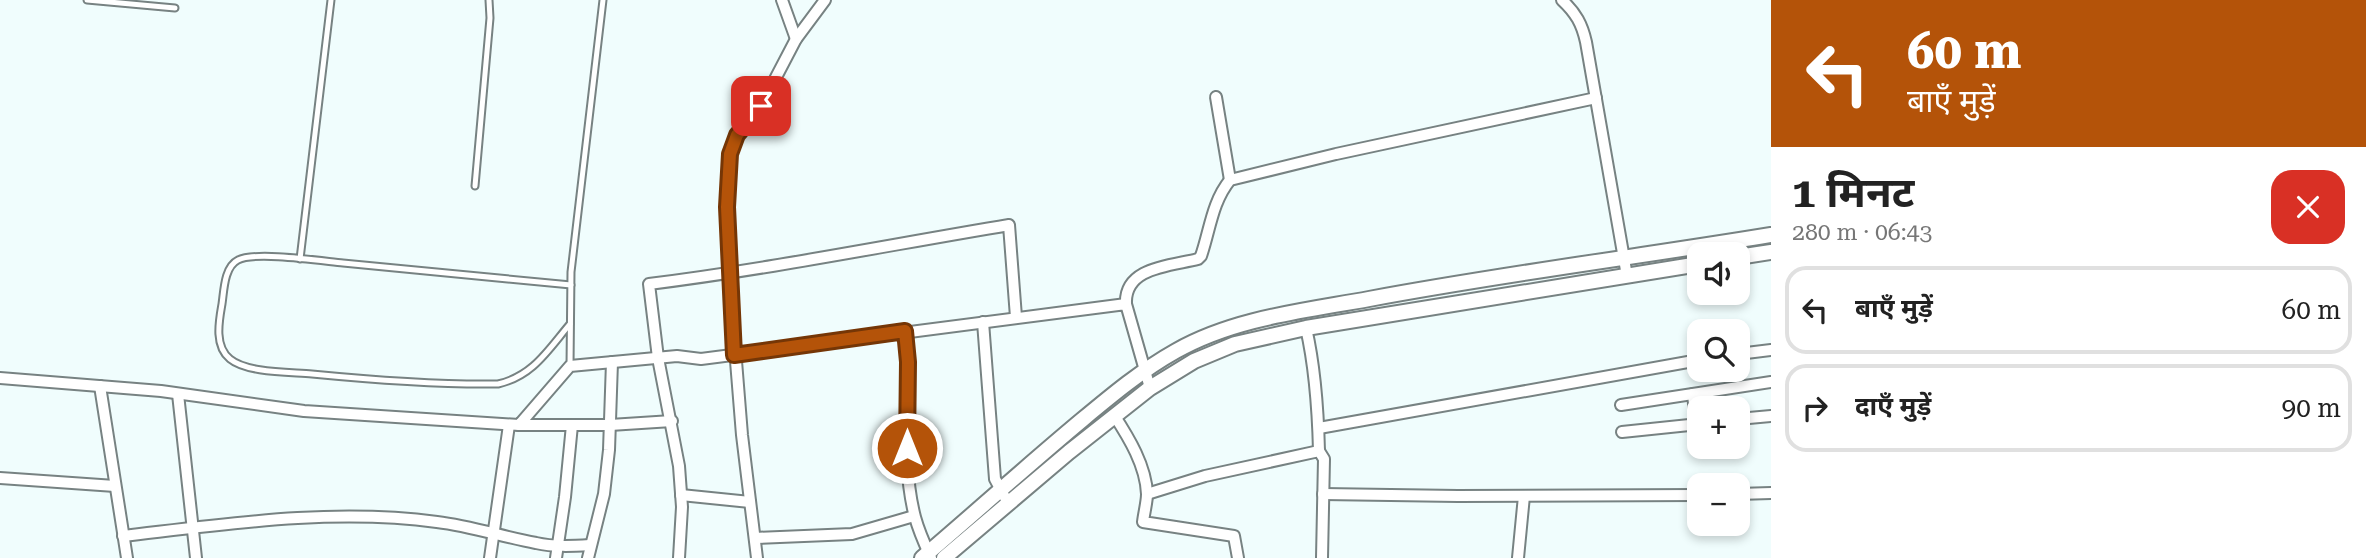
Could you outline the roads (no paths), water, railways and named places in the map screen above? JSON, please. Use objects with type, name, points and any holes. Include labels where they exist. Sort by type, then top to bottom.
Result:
[{"type":"street","points":[[782,0],[796,39]]},
{"type":"street","points":[[757,558],[734,355],[727,207],[730,154],[737,135],[761,106],[796,39],[825,0]]},
{"type":"street","points":[[1562,0],[1582,23],[1627,276]]},
{"type":"street","points":[[1216,97],[1230,180]]},
{"type":"street","points":[[1150,388],[1126,304],[1129,285],[1135,278],[1151,271],[1201,256],[1219,196],[1230,180],[1336,154],[1596,98]]},
{"type":"street","points":[[679,558],[679,466],[658,358],[649,284],[729,274],[1009,225],[1016,317]]},
{"type":"street","points":[[905,331],[908,362],[907,448],[914,516],[927,556],[1001,489],[1145,370],[1178,349],[1218,332],[1256,321],[1429,288],[1624,260],[1771,235]]},
{"type":"street","points":[[1750,255],[1771,252]]},
{"type":"street","points":[[944,558],[1150,388],[1194,361],[1235,344],[1306,327],[1687,266]]},
{"type":"street","points":[[490,558],[514,425],[570,366],[677,356],[701,359],[1126,304]]},
{"type":"street","points":[[983,322],[995,479],[1008,503]]},
{"type":"street","points":[[1306,327],[1319,451],[1324,460],[1322,558]]},
{"type":"street","points":[[1750,353],[1771,350]]},
{"type":"street","points":[[588,558],[604,494],[612,362]]},
{"type":"street","points":[[1318,428],[1687,362]]},
{"type":"street","points":[[0,378],[178,394],[304,411],[514,425],[610,425],[672,421]]},
{"type":"street","points":[[1621,405],[1771,382]]},
{"type":"street","points":[[100,386],[127,558]]},
{"type":"street","points":[[178,394],[196,558]]},
{"type":"street","points":[[1114,415],[1133,447],[1140,466],[1147,494],[1143,522],[1234,536],[1238,558]]},
{"type":"street","points":[[1750,418],[1771,416]]},
{"type":"street","points":[[556,558],[572,425]]},
{"type":"street","points":[[1622,432],[1687,425]]},
{"type":"street","points":[[1147,494],[1205,476],[1319,451]]},
{"type":"street","points":[[0,478],[115,486]]},
{"type":"street","points":[[1750,494],[1771,493]]},
{"type":"street","points":[[1323,494],[1687,495]]},
{"type":"street","points":[[681,495],[750,502]]},
{"type":"street","points":[[1518,558],[1524,496]]},
{"type":"street","points":[[123,536],[332,515],[437,522],[495,532],[537,543],[558,546],[590,545]]},
{"type":"street","points":[[755,538],[852,534],[914,516]]},
{"type":"lane","points":[[87,0],[175,8]]},
{"type":"lane","points":[[300,259],[331,0]]},
{"type":"lane","points":[[475,186],[490,18],[489,0]]},
{"type":"lane","points":[[570,366],[571,285],[603,0]]},
{"type":"lane","points":[[569,324],[544,356],[527,372],[498,384],[383,380],[253,368],[230,359],[222,350],[219,338],[226,278],[237,260],[250,257],[300,259],[571,285]]}]
